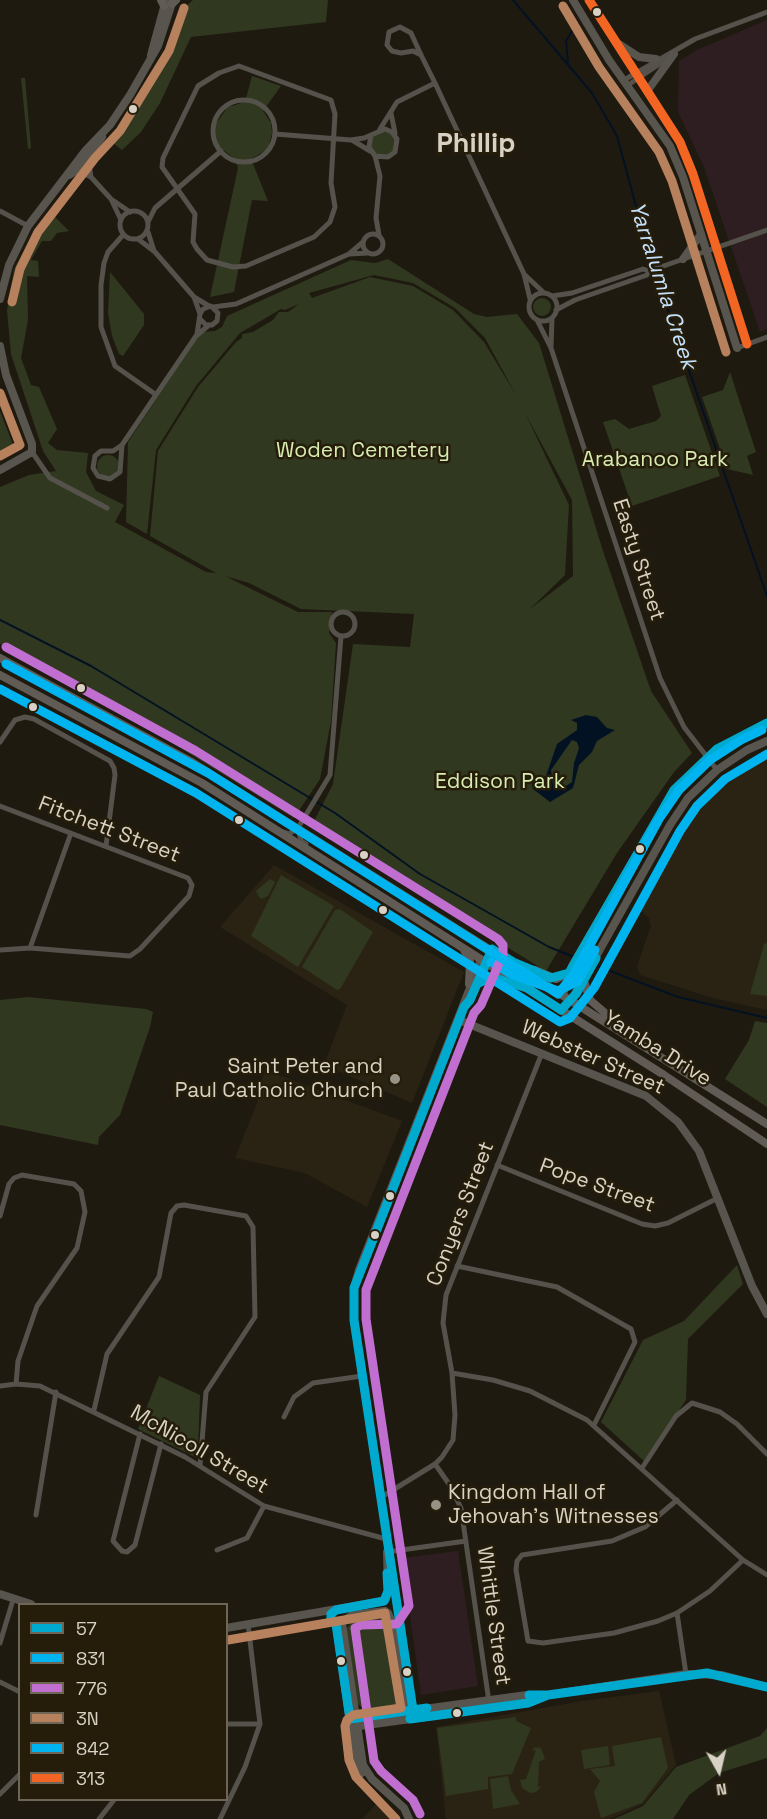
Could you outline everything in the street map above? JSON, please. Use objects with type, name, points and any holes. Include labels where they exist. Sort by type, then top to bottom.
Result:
[{"type":"main road","name":"Yamba Drive","points":[[0,658],[162,744],[515,963],[767,1124]]},
{"type":"main road","name":"Yamba Drive","points":[[0,675],[158,757],[527,988],[767,1144]]},
{"type":"main road","points":[[464,948],[470,962],[473,984],[489,978],[527,988]]},
{"type":"main road","points":[[484,962],[492,949]]},
{"type":"main road","points":[[515,963],[551,978],[571,970]]},
{"type":"main road","points":[[586,977],[586,993],[596,1007],[631,1037]]},
{"type":"main road","points":[[561,1010],[563,994]]},
{"type":"main road","points":[[561,1010],[572,999]]},
{"type":"street","points":[[573,0],[597,41],[670,146],[737,348],[767,338]]},
{"type":"street","points":[[589,0],[680,142],[693,174],[747,344]]},
{"type":"street","points":[[0,299],[9,265],[28,226],[104,133],[130,95],[151,56],[169,2]]},
{"type":"street","points":[[638,74],[656,59],[705,34],[767,12]]},
{"type":"street","points":[[421,55],[413,51],[401,53],[392,51],[387,45],[388,32],[400,27],[408,30],[421,55],[435,83],[524,274],[530,299],[528,309],[537,320],[545,321],[552,318],[556,310],[556,302],[552,296],[543,292],[524,274]]},
{"type":"street","points":[[615,42],[639,57],[656,59]]},
{"type":"street","points":[[648,90],[682,46]]},
{"type":"street","points":[[626,82],[674,54]]},
{"type":"street","points":[[234,67],[243,67],[331,100],[335,114],[335,138],[331,183],[335,207],[330,221],[314,237],[246,266],[233,267],[204,257],[193,242],[195,214],[162,167],[163,158],[201,82],[234,67]]},
{"type":"street","points":[[275,134],[351,140],[371,135],[380,129],[391,111],[404,98],[435,83]]},
{"type":"street","points":[[237,101],[254,102],[266,109],[273,120],[275,134],[270,148],[252,160],[237,160],[221,151],[214,137],[215,121],[224,108],[237,101]]},
{"type":"street","points":[[349,254],[374,255],[382,249],[384,243],[378,235],[376,219],[380,176],[388,157],[397,148],[391,111]]},
{"type":"street","points":[[380,129],[389,130],[395,135]]},
{"type":"street","points":[[370,151],[368,142],[371,135]]},
{"type":"street","points":[[351,140],[375,156],[380,176]]},
{"type":"street","points":[[78,165],[90,170],[91,177],[111,199],[129,212],[140,212],[154,208],[221,151]]},
{"type":"street","points":[[375,156],[388,157]]},
{"type":"street","points":[[111,199],[120,220],[123,235]]},
{"type":"street","points":[[154,208],[147,231],[155,252]]},
{"type":"street","points":[[0,211],[28,226]]},
{"type":"street","points":[[120,220],[129,212]]},
{"type":"street","points":[[140,212],[148,222]]},
{"type":"street","points":[[122,445],[113,451],[101,452],[94,458],[93,468],[98,476],[110,479],[118,474],[122,465],[120,456],[122,445],[196,336],[236,304],[349,254],[363,242],[376,219]]},
{"type":"street","points":[[556,310],[566,303],[646,275],[648,271],[767,230]]},
{"type":"street","points":[[138,239],[147,231]]},
{"type":"street","points":[[683,259],[701,234]]},
{"type":"street","points":[[123,235],[138,239],[155,252],[194,297],[217,310],[219,318]]},
{"type":"street","points":[[123,235],[106,257],[100,285],[101,327],[115,366],[155,394]]},
{"type":"street","points":[[368,235],[378,235]]},
{"type":"street","points":[[363,242],[368,253]]},
{"type":"street","points":[[552,296],[572,293],[643,269],[648,271]]},
{"type":"street","points":[[530,299],[543,292]]},
{"type":"street","points":[[194,297],[200,317],[208,325]]},
{"type":"street","points":[[196,336],[203,309],[236,304]]},
{"type":"street","name":"Easty Street","points":[[551,348],[552,318]]},
{"type":"street","name":"Easty Street","points":[[537,320],[551,348],[660,678],[684,727],[717,770]]},
{"type":"street","points":[[0,346],[6,375],[32,444],[32,452],[50,478],[107,508]]},
{"type":"street","points":[[113,451],[120,456]]},
{"type":"street","points":[[0,470],[32,452]]},
{"type":"street","points":[[346,612],[354,618],[356,626],[351,634],[341,636],[333,631],[331,621],[338,613],[346,612]]},
{"type":"street","points":[[275,829],[289,834],[298,828],[330,775],[341,636]]},
{"type":"street","points":[[0,742],[15,720],[25,717],[34,719],[110,761],[115,775],[106,846]]},
{"type":"street","points":[[563,994],[581,949],[674,790],[707,756],[744,732],[767,723]]},
{"type":"street","points":[[572,999],[670,825],[688,798],[717,770],[747,750],[767,741]]},
{"type":"street","name":"Fitchett Street","points":[[0,806],[188,878],[192,885],[189,896],[130,957],[30,948],[0,950]]},
{"type":"street","points":[[298,828],[301,840],[316,855]]},
{"type":"street","points":[[30,948],[71,833]]},
{"type":"street","points":[[410,1714],[394,1627],[386,1612],[385,1600],[388,1591],[386,1539],[354,1320],[357,1279],[473,984],[484,962]]},
{"type":"street","name":"Webster Street","points":[[459,1020],[646,1096],[678,1122],[699,1150],[752,1286],[767,1314]]},
{"type":"street","name":"Conyers Street","points":[[380,1498],[435,1464],[455,1435],[452,1372],[443,1323],[443,1308],[457,1266],[542,1053]]},
{"type":"street","name":"Pope Street","points":[[497,1165],[648,1225],[668,1223],[718,1198]]},
{"type":"street","points":[[0,1216],[9,1184],[14,1178],[22,1175],[74,1184],[81,1191],[85,1212],[78,1248],[37,1306],[18,1361],[16,1384]]},
{"type":"street","points":[[94,1410],[108,1354],[159,1277],[171,1213],[177,1206],[184,1205],[246,1216],[253,1227],[257,1308],[250,1328],[206,1392],[200,1466]]},
{"type":"street","points":[[457,1266],[557,1287],[631,1329],[635,1342],[594,1425]]},
{"type":"street","points":[[452,1372],[493,1380],[530,1391],[594,1425],[743,1560],[767,1575]]},
{"type":"street","points":[[284,1417],[294,1397],[313,1383],[362,1376]]},
{"type":"street","name":"McNicoll Street","points":[[0,1386],[16,1384],[40,1386],[56,1392],[161,1444],[264,1506],[386,1539]]},
{"type":"street","points":[[36,1515],[56,1392]]},
{"type":"street","points":[[642,1468],[676,1416],[692,1403],[702,1404],[729,1418],[750,1435],[767,1454]]},
{"type":"street","points":[[140,1434],[113,1541],[122,1551],[127,1552],[135,1545],[161,1444]]},
{"type":"street","name":"Whittle Street","points":[[435,1464],[457,1497],[466,1541],[489,1704]]},
{"type":"street","points":[[677,1500],[661,1515],[631,1534],[595,1545],[522,1555],[517,1561],[516,1570],[526,1637],[534,1643],[614,1633],[677,1613],[710,1591],[743,1560]]},
{"type":"street","points":[[217,1550],[248,1538],[264,1506]]},
{"type":"street","points":[[387,1552],[466,1541]]},
{"type":"street","points":[[387,1552],[390,1555],[410,1714]]},
{"type":"street","points":[[0,1594],[23,1603]]},
{"type":"street","points":[[228,1628],[303,1617],[391,1598],[397,1605]]},
{"type":"street","points":[[0,1643],[13,1600]]},
{"type":"street","points":[[303,1617],[338,1622],[360,1613],[386,1612],[397,1605]]},
{"type":"street","points":[[336,1610],[353,1722],[355,1758],[361,1772],[407,1816]]},
{"type":"street","points":[[336,1610],[344,1613],[338,1622]]},
{"type":"street","points":[[677,1613],[686,1674]]},
{"type":"street","points":[[220,1819],[245,1767],[260,1724],[248,1624]]},
{"type":"street","points":[[353,1722],[489,1704],[528,1703],[548,1695],[686,1674],[722,1675],[767,1687]]},
{"type":"street","points":[[0,1682],[18,1691]]},
{"type":"street","points":[[228,1724],[260,1724]]},
{"type":"street","points":[[0,1794],[18,1776]]},
{"type":"street","points":[[99,1819],[113,1801]]},
{"type":"shaded area","points":[[767,20],[767,329],[760,332],[704,167],[678,112],[679,61],[697,50]]},
{"type":"shaded area","points":[[767,758],[767,1010],[713,998],[640,975],[637,966],[651,926],[649,918],[640,910],[685,827],[722,785]]},
{"type":"shaded area","points":[[274,865],[464,972],[412,1103],[324,1065],[347,1005],[220,927]]},
{"type":"shaded area","points":[[265,1070],[402,1121],[367,1207],[305,1173],[235,1158],[258,1101],[256,1099]]},
{"type":"shaded area","points":[[458,1551],[478,1686],[421,1695],[402,1558]]},
{"type":"shaded area","points":[[659,1691],[676,1765],[643,1804],[610,1819],[446,1819],[436,1727],[582,1701]]},
{"type":"shaded area","points":[[379,1801],[393,1819],[362,1819]]},
{"type":"green space","points":[[193,0],[328,0],[326,22],[191,37],[160,103],[141,132],[122,150],[113,143],[160,70],[185,7]]},
{"type":"green space","points":[[252,76],[281,86],[263,111],[271,123],[272,133],[268,149],[251,159],[268,201],[252,200],[234,292],[210,297],[238,168],[235,159],[218,146],[216,123],[228,107],[245,102]]},
{"type":"green space","points":[[21,78],[25,78],[31,148],[28,149]]},
{"type":"green space","points":[[383,131],[392,135],[396,144],[392,153],[383,157],[374,153],[370,144],[374,135]]},
{"type":"green space","points":[[52,214],[69,231],[57,233],[51,241],[42,241],[31,260],[38,261],[39,277],[27,276],[28,320],[21,358],[31,385],[39,387],[57,429],[48,443],[57,450],[88,453],[86,472],[96,491],[124,505],[115,522],[206,572],[216,573],[150,536],[158,451],[198,387],[242,338],[242,334],[253,332],[273,320],[279,312],[288,312],[299,304],[285,310],[281,309],[240,333],[196,386],[156,450],[147,534],[126,522],[128,442],[201,332],[215,331],[222,327],[227,316],[351,260],[375,263],[388,259],[474,314],[487,317],[517,314],[539,343],[603,551],[651,691],[692,753],[674,772],[617,853],[546,971],[311,827],[333,784],[353,644],[410,647],[414,614],[301,609],[249,583],[225,576],[298,612],[332,612],[329,633],[336,643],[331,721],[320,779],[294,818],[166,739],[0,644],[0,487],[29,475],[56,471],[43,451],[11,354],[7,310],[14,269],[34,232]],"holes":[[[374,275],[413,283],[455,308],[485,338],[516,395],[484,342],[453,310],[413,286],[370,277],[312,298],[309,293]],[[525,413],[572,500],[573,576],[530,609],[565,575],[569,505]]]},
{"type":"green space","points":[[110,272],[144,314],[144,325],[123,356],[119,354],[112,336],[108,313]]},
{"type":"green space","points":[[538,298],[546,298],[551,303],[549,314],[538,316],[533,311],[533,303]]},
{"type":"green space","points":[[730,372],[756,452],[747,456],[753,475],[727,469],[702,397],[723,390]]},
{"type":"green space","name":"Arabanoo Park","points":[[685,375],[720,476],[632,506],[603,422],[615,419],[629,429],[656,421],[661,416],[652,386]]},
{"type":"green space","points":[[0,411],[13,445],[0,452]]},
{"type":"green space","points":[[108,455],[116,458],[119,466],[116,474],[108,477],[100,474],[97,466],[100,458]]},
{"type":"green space","points":[[281,875],[334,906],[298,967],[251,936]]},
{"type":"green space","points":[[270,879],[275,882],[268,896],[262,899],[256,891]]},
{"type":"green space","points":[[340,909],[373,932],[340,989],[337,990],[302,967],[335,910]]},
{"type":"green space","points":[[767,943],[767,996],[750,994],[764,944]]},
{"type":"green space","points":[[28,997],[146,1009],[153,1012],[120,1115],[99,1137],[98,1145],[0,1125],[0,1000]]},
{"type":"green space","points":[[755,1021],[767,1023],[767,1107],[725,1079],[749,1040]]},
{"type":"green space","points":[[737,1265],[743,1284],[688,1339],[686,1400],[644,1461],[601,1422],[643,1340],[684,1321]]},
{"type":"green space","points":[[159,1376],[200,1395],[198,1449],[195,1457],[138,1429]]},
{"type":"green space","points":[[378,1616],[389,1624],[400,1698],[392,1709],[367,1712],[357,1703],[346,1629],[354,1619]]},
{"type":"green space","points":[[516,1717],[516,1721],[531,1728],[512,1774],[488,1777],[488,1789],[446,1796],[437,1728]]},
{"type":"green space","points":[[767,1728],[767,1758],[719,1773],[689,1795],[673,1819],[614,1819],[643,1806],[676,1767],[760,1736]]},
{"type":"green space","points":[[661,1737],[668,1768],[642,1803],[601,1818],[594,1792],[600,1781],[590,1769],[615,1766],[612,1746]]},
{"type":"green space","points":[[608,1746],[610,1765],[584,1769],[581,1750]]},
{"type":"green space","points":[[535,1747],[541,1748],[545,1759],[539,1762],[538,1787],[542,1786],[536,1792],[530,1793],[522,1788],[520,1780],[526,1779],[536,1750],[532,1751]]},
{"type":"green space","points":[[508,1776],[511,1790],[520,1804],[493,1809],[490,1779]]},
{"type":"water","points":[[586,715],[597,717],[607,728],[615,730],[597,741],[592,752],[579,765],[573,788],[550,802],[533,789],[531,781],[546,776],[557,744],[577,730],[577,723],[571,720]],"holes":[[[572,740],[577,742],[579,748],[574,763],[572,782],[560,790],[553,785],[551,770]]]},
{"type":"waterway","name":"Yarralumla Creek","points":[[513,0],[592,93],[617,136],[650,258],[767,596]]},
{"type":"waterway","points":[[568,63],[566,41],[572,31]]},
{"type":"waterway","points":[[0,620],[91,666],[335,813],[420,874],[549,947],[574,957]]},
{"type":"waterway","points":[[579,959],[678,997],[767,1018]]},
{"type":"transit line","name":"313","points":[[589,0],[680,142],[693,174],[747,344]]},
{"type":"transit line","name":"3N","points":[[563,6],[599,67],[659,152],[672,181],[726,352]]},
{"type":"transit line","name":"3N","points":[[12,302],[20,269],[38,232],[95,158],[120,131],[169,51],[184,8]]},
{"type":"transit line","name":"3N","points":[[0,393],[20,445],[0,456]]},
{"type":"transit line","name":"776","points":[[6,647],[196,751],[498,939],[503,945],[503,954],[481,1005],[474,1013],[366,1290],[366,1319],[409,1606],[397,1624],[361,1625],[355,1628],[374,1761],[381,1771],[413,1800],[420,1814]]},
{"type":"transit line","name":"842","points":[[6,664],[208,773],[558,994],[574,974],[659,819],[679,790],[710,760],[741,740],[762,730]]},
{"type":"transit line","name":"831","points":[[0,689],[196,793],[560,1022],[570,1018],[594,988],[680,831],[697,806],[725,779],[767,754]]},
{"type":"transit line","name":"57","points":[[548,1695],[528,1703],[410,1719],[413,1710],[354,1320],[354,1288],[464,1007],[470,1000],[492,949],[515,963],[551,978],[569,973],[674,790],[717,749],[767,723]]},
{"type":"transit line","name":"831","points":[[491,962],[511,974],[558,991],[578,981],[595,950]]},
{"type":"transit line","name":"57","points":[[477,984],[489,978],[498,979],[527,988],[561,1010],[576,994],[596,958]]},
{"type":"transit line","name":"57","points":[[387,1573],[388,1591],[384,1601],[336,1610],[331,1614],[331,1620],[336,1624],[350,1719],[427,1708]]},
{"type":"transit line","name":"3N","points":[[228,1640],[385,1613],[401,1708],[353,1715],[347,1720],[345,1726],[349,1760],[356,1777],[396,1819]]},
{"type":"transit line","name":"57","points":[[529,1695],[548,1695],[707,1673],[767,1687]]},
{"type":"place","name":"Saint Peter and Paul Catholic Church","points":[[395,1079]]},
{"type":"place","name":"Kingdom Hall of Jehovah's Witnesses","points":[[436,1505]]},
{"type":"district","name":"Phillip","points":[[476,145]]},
{"type":"park label","name":"Woden Cemetery","points":[[363,451]]},
{"type":"park label","name":"Eddison Park","points":[[500,782]]}]
